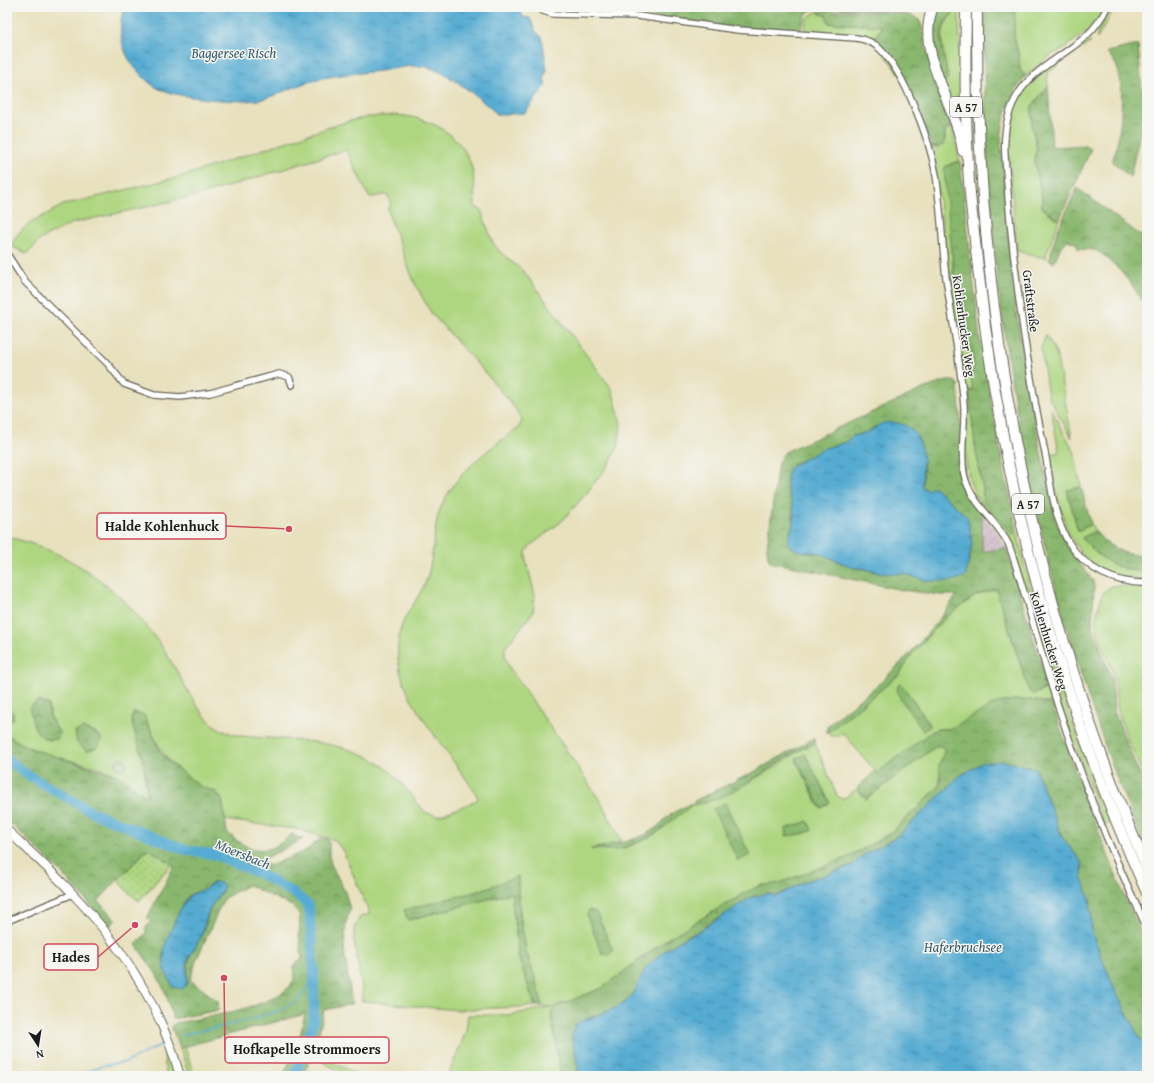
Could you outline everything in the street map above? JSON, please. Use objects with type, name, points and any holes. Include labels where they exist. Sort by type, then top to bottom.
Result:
[{"type":"highway","points":[[933,7],[929,21],[931,53],[937,74],[960,136],[971,206]]},
{"type":"highway","name":"A 57","points":[[966,7],[967,118],[971,206],[984,315],[1007,457],[1038,585],[1059,662],[1079,723],[1115,819],[1147,893]]},
{"type":"highway","name":"A 57","points":[[977,7],[978,125],[984,224],[998,339],[1018,455],[1049,589],[1070,659],[1107,768],[1147,868]]},
{"type":"main road","points":[[7,830],[73,894],[126,959],[148,996],[163,1026],[180,1076]]},
{"type":"street","name":"Kohlenhucker Weg","points":[[539,7],[543,11],[553,14],[638,16],[738,30],[863,39],[877,46],[892,64],[903,83],[923,131],[936,175],[946,278],[963,396],[963,464],[967,482],[979,506],[999,530],[1008,545],[1052,688],[1076,759],[1125,881],[1147,928]]},
{"type":"street","name":"Graftstraße","points":[[1108,7],[1099,23],[1089,34],[1035,73],[1016,96],[1010,109],[1006,128],[1007,183],[1015,266],[1026,349],[1040,431],[1062,528],[1074,550],[1095,570],[1122,581],[1147,583]]},
{"type":"street","points":[[7,254],[25,282],[108,364],[124,384],[154,395],[180,397],[210,393],[279,374],[289,377],[292,385]]},
{"type":"street","points":[[7,921],[73,894]]},
{"type":"shaded area","points":[[982,514],[1000,536],[1006,548],[982,552]]},
{"type":"green space","points":[[553,7],[904,7],[904,11],[818,8],[806,14],[799,32],[733,27],[639,14],[549,10]]},
{"type":"green space","points":[[940,7],[959,7],[959,9],[950,16],[944,24],[942,33],[942,42],[947,70],[947,80],[944,81],[941,79],[933,42],[934,24]]},
{"type":"green space","points":[[984,7],[1015,7],[1014,35],[1019,56],[1020,71],[1026,76],[1015,92],[1008,108],[1003,126],[1001,145],[1013,292],[1027,380],[1056,522],[1068,548],[1093,581],[1092,626],[1112,679],[1114,711],[1135,764],[1147,788],[1147,853],[1107,751],[1073,648],[1045,544],[1022,439],[1004,332],[992,225],[985,116]]},
{"type":"green space","points":[[1015,7],[1104,7],[1099,17],[1087,31],[1065,48],[1051,55],[1026,76],[1020,71],[1019,56],[1014,35]]},
{"type":"green space","points":[[1111,7],[1115,7],[1097,39],[1097,32]]},
{"type":"green space","points":[[959,9],[962,133],[944,81],[948,76],[942,39],[946,22],[951,15]]},
{"type":"green space","points":[[819,11],[820,14],[826,15],[829,23],[881,26],[874,38],[876,42],[857,36],[804,32],[807,18]]},
{"type":"green space","points":[[819,11],[868,11],[896,13],[915,17],[919,20],[922,27],[933,80],[951,126],[945,131],[944,145],[932,147],[905,82],[876,42],[874,38],[881,29],[881,26],[829,23],[826,15],[820,14]]},
{"type":"green space","points":[[1084,42],[1091,42],[1047,73],[1048,86],[1032,106],[1032,127],[1037,148],[1034,159],[1042,198],[1042,208],[1059,220],[1045,258],[1017,251],[1008,147],[1009,127],[1020,96],[1030,84],[1041,73]]},
{"type":"green space","points":[[1138,45],[1144,114],[1130,177],[1112,161],[1118,141],[1122,103],[1117,67],[1107,52]]},
{"type":"green space","points":[[1048,86],[1052,147],[1085,145],[1091,149],[1059,220],[1042,208],[1042,198],[1034,159],[1037,148],[1032,127],[1032,106]]},
{"type":"green space","points":[[395,115],[421,120],[444,130],[463,148],[469,160],[474,177],[475,207],[481,210],[493,243],[499,251],[524,272],[612,389],[621,424],[618,447],[609,464],[585,495],[561,522],[530,546],[526,552],[526,560],[535,595],[533,612],[505,648],[505,656],[509,667],[602,804],[622,841],[597,849],[605,850],[622,848],[638,843],[660,830],[684,809],[723,796],[815,743],[837,796],[843,799],[857,789],[866,799],[935,747],[939,745],[945,749],[938,788],[893,831],[846,858],[777,884],[761,885],[745,893],[667,939],[602,988],[554,1007],[551,1014],[561,1076],[448,1076],[466,1031],[468,1015],[510,1015],[552,1007],[542,1006],[527,954],[518,895],[518,877],[445,902],[404,910],[408,920],[511,893],[519,959],[535,1006],[457,1010],[362,1001],[362,989],[354,940],[354,928],[360,917],[370,914],[343,851],[335,840],[296,829],[224,820],[223,804],[217,793],[201,787],[189,779],[168,760],[153,735],[149,725],[133,726],[142,751],[147,797],[125,781],[106,770],[27,747],[7,735],[9,708],[7,707],[7,537],[32,544],[79,566],[120,597],[155,636],[201,711],[207,719],[220,729],[240,736],[315,742],[361,754],[374,760],[387,769],[402,784],[425,812],[438,816],[476,801],[478,798],[474,790],[426,724],[411,699],[400,672],[398,644],[401,628],[407,614],[426,582],[437,520],[445,499],[462,475],[484,454],[519,427],[522,421],[517,411],[489,377],[431,313],[414,282],[389,215],[388,208],[391,204],[387,195],[369,197],[346,150],[200,195],[73,223],[41,239],[27,254],[13,247],[12,244],[18,234],[29,224],[63,205],[183,176],[345,122],[368,117]],"holes":[[[50,710],[50,717],[60,734],[57,739],[49,740],[43,738]],[[84,729],[97,733],[101,742],[92,750]],[[805,754],[830,803],[821,808],[819,806],[796,760]]]},
{"type":"green space","points":[[951,126],[960,161],[950,164],[953,278],[963,338],[971,346],[974,367],[971,376],[973,391],[969,390],[975,446],[983,490],[983,502],[1012,535],[1017,530],[1025,567],[1045,641],[1070,715],[1110,823],[1104,825],[1060,704],[1011,543],[1003,530],[983,507],[970,483],[966,459],[965,397],[932,147],[938,148],[945,140],[945,131]]},
{"type":"green space","points":[[960,161],[980,341],[1001,456],[1017,530],[1012,535],[983,502],[983,490],[975,446],[969,390],[973,391],[971,376],[974,367],[971,346],[963,338],[956,289],[951,283],[951,278],[954,275],[944,170],[946,166]]},
{"type":"green space","points":[[1077,188],[1144,238],[1147,235],[1147,301],[1140,299],[1133,287],[1120,271],[1113,263],[1099,252],[1094,250],[1078,249],[1077,244],[1068,240],[1061,246],[1054,263],[1049,259],[1057,232]]},
{"type":"green space","points":[[1046,335],[1056,353],[1072,438],[1048,396],[1041,348]]},
{"type":"green space","points":[[947,381],[954,381],[958,384],[965,484],[970,497],[982,514],[982,552],[1006,548],[1047,683],[1047,688],[1033,694],[1029,691],[996,589],[977,595],[942,621],[912,654],[900,674],[827,733],[827,727],[832,722],[875,687],[908,655],[939,620],[957,595],[941,595],[902,590],[771,562],[768,558],[767,548],[778,463],[785,452],[925,388]],"holes":[[[875,427],[924,460],[922,487],[927,490],[972,544],[969,554],[970,559],[935,581],[928,581],[905,574],[854,568],[819,553],[809,553],[793,548],[790,533],[793,525],[793,505],[787,490],[793,464],[822,449],[846,442],[853,436],[868,432]]]},
{"type":"green space","points":[[1051,409],[1074,451],[1081,487],[1067,490],[1078,531],[1091,524],[1095,531],[1082,538],[1095,552],[1110,563],[1119,567],[1137,571],[1147,571],[1147,580],[1120,577],[1100,569],[1084,557],[1073,540],[1065,521],[1059,500],[1049,455],[1059,452]]},
{"type":"green space","points":[[1081,487],[1091,524],[1078,531],[1067,490]]},
{"type":"green space","points":[[1095,531],[1106,542],[1118,550],[1139,556],[1147,556],[1147,571],[1137,571],[1119,567],[1110,563],[1095,552],[1082,538]]},
{"type":"green space","points":[[1112,586],[1147,586],[1147,781],[1122,723],[1117,705],[1114,677],[1097,633],[1097,614],[1101,599],[1105,591]]},
{"type":"green space","points":[[996,589],[1020,664],[1038,693],[1047,688],[1052,704],[1030,700],[1014,700],[949,729],[938,729],[877,773],[843,733],[839,736],[830,736],[827,733],[900,674],[912,654],[942,621],[977,595]]},
{"type":"green space","points":[[899,684],[902,685],[931,726],[923,731],[900,698],[897,689]]},
{"type":"green space","points":[[1014,700],[1030,700],[1052,704],[1078,780],[1125,898],[1147,945],[1147,1041],[1140,1040],[1113,986],[1092,933],[1090,900],[1082,876],[1082,863],[1062,837],[1035,768],[961,775],[898,836],[862,856],[852,866],[804,882],[775,897],[771,894],[712,921],[696,933],[688,935],[677,944],[666,949],[629,1000],[618,1007],[586,1019],[572,1038],[578,1067],[576,1076],[561,1076],[551,1014],[554,1007],[602,988],[667,939],[745,893],[761,885],[777,884],[846,858],[893,831],[938,788],[941,783],[939,765],[945,749],[939,745],[935,747],[866,799],[857,789],[859,786],[875,771],[877,773],[932,731],[938,729],[949,729],[997,703]]},
{"type":"green space","points":[[38,701],[48,704],[50,718],[60,734],[57,739],[44,738],[36,730],[32,720],[30,707]]},
{"type":"green space","points":[[7,707],[13,713],[14,718],[11,721],[7,719]]},
{"type":"green space","points":[[134,712],[144,715],[160,751],[169,762],[200,786],[216,792],[222,800],[227,832],[235,839],[251,848],[259,850],[275,847],[291,834],[303,839],[262,860],[270,866],[307,850],[320,839],[327,839],[329,843],[329,856],[331,864],[345,892],[350,909],[346,923],[344,949],[352,1004],[324,1010],[316,1046],[303,1076],[283,1076],[299,1040],[305,1014],[180,1048],[171,1026],[176,1023],[228,1013],[250,1007],[270,999],[286,990],[294,979],[293,966],[302,958],[299,935],[300,918],[292,906],[248,885],[224,898],[196,961],[190,980],[218,1001],[219,1010],[173,1019],[166,994],[157,975],[136,945],[146,933],[146,927],[151,922],[147,918],[174,866],[147,849],[98,901],[116,920],[109,926],[64,875],[7,820],[7,735],[29,748],[119,776],[147,797],[146,776],[131,719]],"holes":[[[214,882],[222,892],[210,908],[204,931],[190,956],[187,983],[168,975],[164,969],[164,951],[179,912],[189,895],[205,889]]]},
{"type":"green space","points":[[83,728],[101,737],[101,742],[98,747],[87,751],[77,743],[75,732]]},
{"type":"green space","points":[[814,738],[815,743],[785,758],[741,787],[711,801],[694,805],[694,801],[754,772]]},
{"type":"green space","points":[[805,754],[830,803],[821,808],[796,759]]},
{"type":"green space","points":[[119,758],[123,758],[127,764],[123,770],[119,770],[115,766],[115,762]]},
{"type":"green space","points":[[691,803],[692,805],[659,831],[639,842],[615,850],[591,849],[625,842],[645,835],[656,828],[671,814]]},
{"type":"green space","points":[[725,803],[750,855],[738,861],[713,809]]},
{"type":"green space","points":[[808,821],[812,830],[804,834],[786,836],[785,829]]},
{"type":"green space","points":[[148,849],[172,864],[139,901],[129,893],[118,880]]},
{"type":"green space","points":[[518,876],[521,925],[527,953],[540,993],[542,1006],[535,1006],[519,959],[511,893],[408,920],[404,910],[479,891]]},
{"type":"green space","points":[[589,910],[596,912],[612,948],[613,951],[609,955],[602,953],[587,916]]},
{"type":"green space","points":[[185,1046],[194,1076],[189,1076],[180,1048]]},
{"type":"green space","points":[[169,1052],[175,1074],[174,1076],[166,1076],[164,1054]]},
{"type":"green space","points":[[326,1059],[361,1076],[350,1076],[324,1063]]},
{"type":"water","name":"Baggersee Risch","points":[[124,7],[498,7],[520,10],[523,17],[530,18],[536,32],[542,37],[547,70],[544,78],[546,85],[525,113],[498,115],[474,94],[454,80],[444,74],[420,66],[409,66],[323,78],[263,99],[241,101],[197,98],[162,90],[151,84],[136,69],[127,55],[122,40],[121,23]]},
{"type":"water","points":[[893,422],[904,425],[918,438],[921,447],[923,467],[922,487],[927,490],[935,487],[968,518],[972,544],[966,576],[952,581],[928,581],[905,574],[878,573],[863,568],[854,568],[819,553],[800,551],[793,548],[788,542],[794,517],[787,483],[789,468],[822,449],[846,442],[853,436],[868,432],[883,423]]},
{"type":"water","name":"Haferbruchsee","points":[[1001,761],[1035,768],[1062,837],[1082,863],[1082,876],[1090,900],[1092,933],[1113,986],[1140,1039],[1147,1041],[1147,1076],[576,1076],[578,1067],[572,1038],[575,1024],[618,1007],[628,1000],[648,965],[668,948],[684,938],[696,933],[750,898],[768,893],[775,897],[804,882],[852,866],[862,856],[898,836],[961,775],[982,763]]},
{"type":"water","points":[[214,882],[221,883],[224,887],[209,910],[201,937],[189,957],[187,964],[187,983],[183,989],[173,987],[164,969],[164,951],[167,939],[179,912],[190,895],[205,889]]},
{"type":"waterway","name":"Moersbach","points":[[7,759],[28,775],[94,813],[183,849],[216,855],[262,875],[295,894],[309,906],[314,973],[314,1020],[294,1076]]},
{"type":"waterway","points":[[182,1035],[242,1022],[274,1012],[300,998],[314,978]]},
{"type":"waterway","points":[[74,1076],[101,1066],[127,1062],[162,1044]]},
{"type":"place","name":"Halde Kohlenhuck","points":[[289,529]]},
{"type":"place","name":"Hades","points":[[135,925]]},
{"type":"place","name":"Hofkapelle Strommoers","points":[[224,978]]}]
